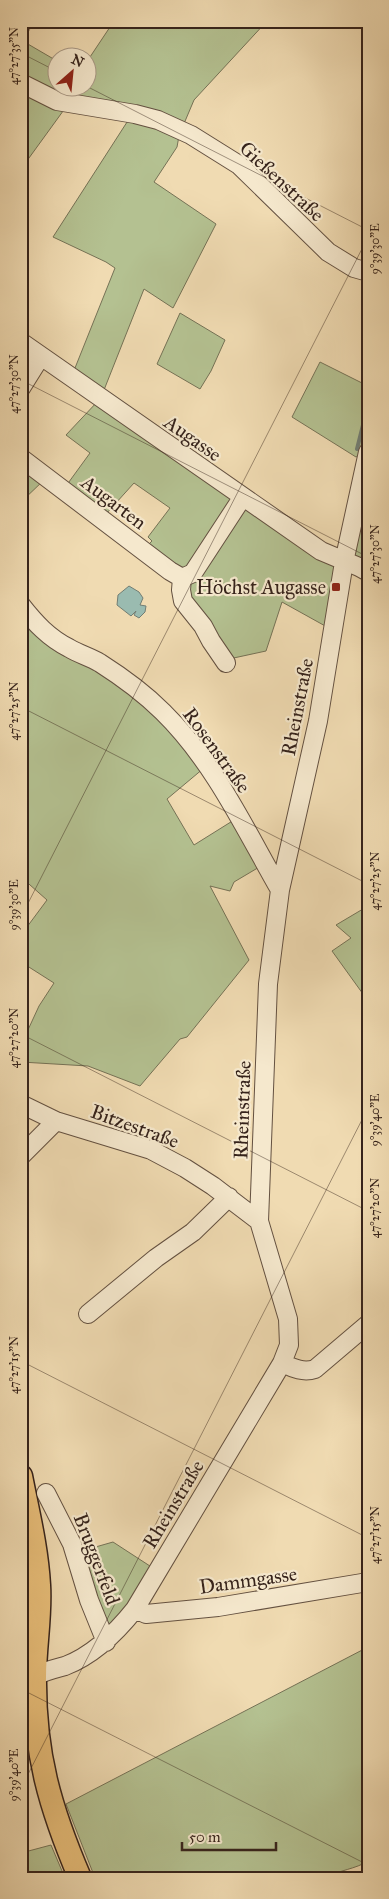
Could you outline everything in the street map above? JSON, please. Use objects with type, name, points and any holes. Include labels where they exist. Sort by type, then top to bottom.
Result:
[{"type":"main road","points":[[21,1476],[37,1560],[39,1587],[34,1676],[38,1746],[55,1815],[80,1878]]},
{"type":"street","name":"Gießenstraße","points":[[21,83],[58,101],[135,114],[158,120],[191,135],[239,166],[328,252],[354,268],[368,272]]},
{"type":"street","name":"Augasse","points":[[21,342],[321,552],[368,572]]},
{"type":"street","points":[[21,388],[41,356]]},
{"type":"street","name":"Rheinstraße","points":[[34,1676],[82,1658],[106,1642],[135,1609],[282,1364],[289,1345],[288,1319],[259,1221],[268,984],[280,890],[318,721],[344,562],[368,452]]},
{"type":"street","name":"Augarten","points":[[21,458],[170,571],[182,578]]},
{"type":"street","points":[[226,663],[203,626],[183,601],[181,590],[182,578],[193,574],[242,498]]},
{"type":"street","name":"Rosenstraße","points":[[21,605],[45,633],[68,648],[118,674],[163,712],[193,747],[218,783],[280,890]]},
{"type":"street","name":"Bitzestraße","points":[[21,1104],[56,1120],[151,1150],[185,1168],[229,1197],[259,1221]]},
{"type":"street","points":[[21,1156],[56,1120]]},
{"type":"street","points":[[88,1314],[156,1258],[193,1232],[229,1197]]},
{"type":"street","points":[[282,1364],[294,1369],[309,1371],[315,1369],[368,1324]]},
{"type":"street","name":"Bruggerfeld","points":[[46,1493],[72,1544],[89,1600],[106,1642]]},
{"type":"street","name":"Dammgasse","points":[[135,1609],[146,1614],[218,1607],[368,1582]]},
{"type":"green space","points":[[114,21],[267,21],[194,100],[183,126],[66,98],[98,98],[98,48],[96,48]]},
{"type":"green space","points":[[21,40],[48,56],[48,89],[21,76]]},
{"type":"green space","points":[[28,94],[66,107],[21,169],[21,104]]},
{"type":"green space","points":[[129,119],[179,136],[177,147],[154,182],[216,224],[173,308],[144,289],[102,395],[73,373],[115,268],[53,237]]},
{"type":"green space","points":[[180,313],[225,340],[211,371],[200,389],[157,364]]},
{"type":"green space","points":[[320,362],[368,386],[368,417],[360,455],[356,457],[292,417]]},
{"type":"green space","points":[[98,401],[231,497],[231,504],[194,561],[181,571],[146,547],[152,541],[148,537],[170,508],[134,483],[106,514],[66,486],[90,453],[66,435]]},
{"type":"green space","points":[[21,464],[44,480],[21,502]]},
{"type":"green space","points":[[368,488],[368,567],[354,557]]},
{"type":"green space","points":[[249,508],[335,567],[329,599],[327,627],[282,602],[266,651],[229,659],[187,595],[190,585],[242,510]]},
{"type":"green space","points":[[21,613],[140,697],[204,768],[167,799],[194,845],[234,820],[261,866],[234,882],[230,891],[210,886],[249,960],[187,1037],[180,1039],[140,1086],[88,1066],[21,1062],[21,1045],[39,1006],[54,983],[21,962],[21,935],[47,900],[21,877]]},
{"type":"green space","points":[[368,906],[368,1019],[363,994],[332,951],[351,938],[336,925]]},
{"type":"green space","points":[[113,1542],[153,1568],[131,1602],[111,1625],[105,1623],[78,1552]]},
{"type":"green space","points":[[368,1647],[368,1861],[325,1878],[95,1878],[66,1804]]},
{"type":"green space","points":[[51,1845],[65,1878],[21,1878],[21,1853]]},
{"type":"water","points":[[129,586],[139,592],[143,598],[140,605],[146,606],[145,612],[139,618],[134,615],[136,611],[131,616],[117,605],[118,595]]},
{"type":"waterway","points":[[357,449],[368,405]]},
{"type":"waterway","points":[[358,1878],[362,1876],[365,1866]]},
{"type":"place","name":"Höchst Augasse","points":[[336,587]]}]
